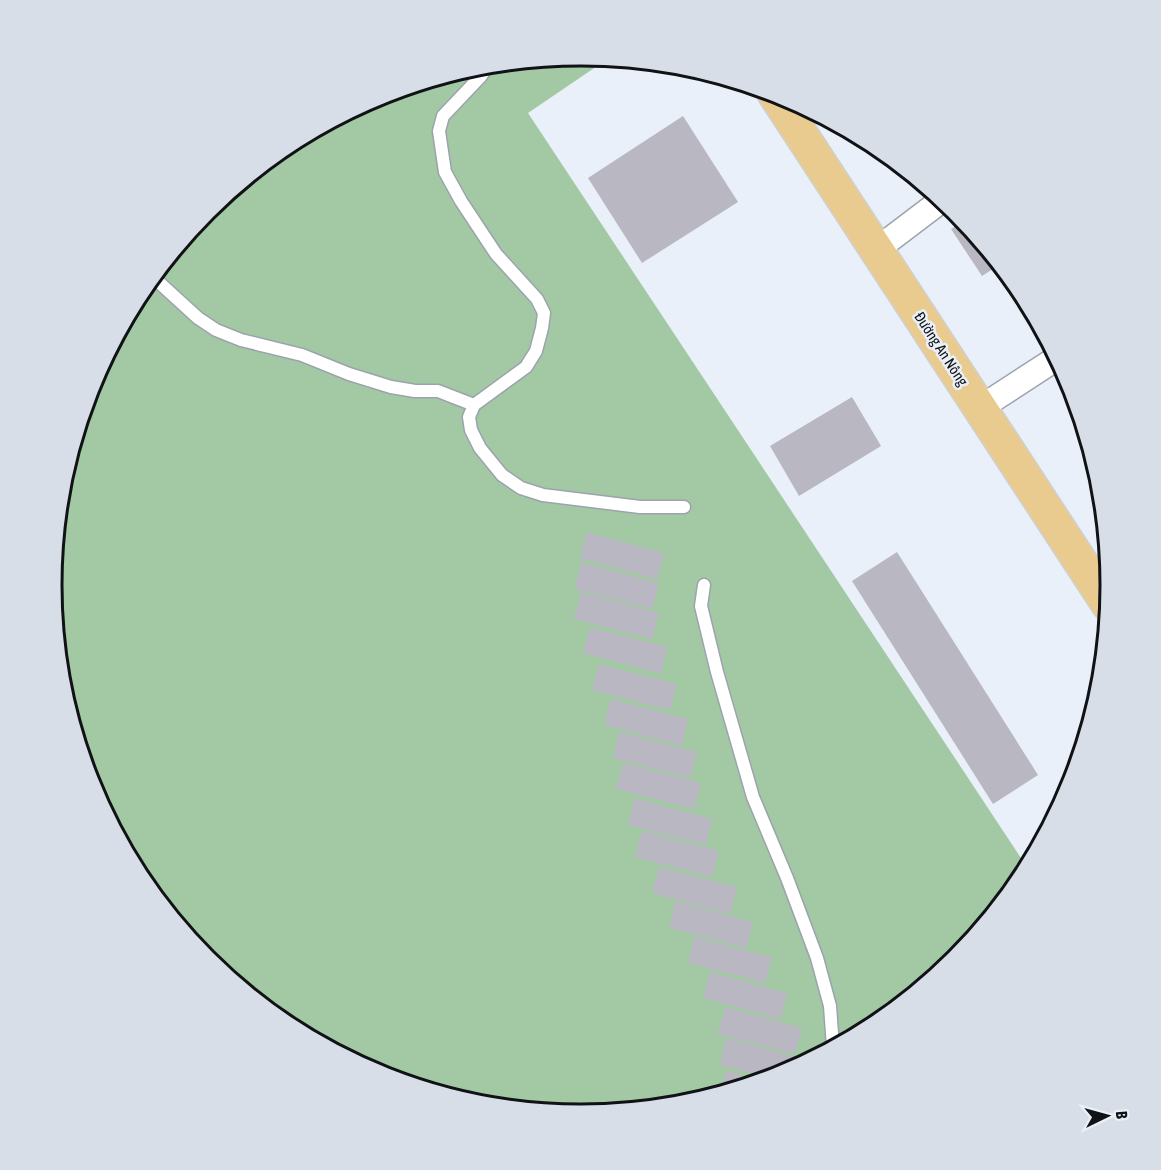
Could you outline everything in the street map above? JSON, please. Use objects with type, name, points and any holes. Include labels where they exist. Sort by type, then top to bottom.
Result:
[{"type":"main road","name":"Đường An Nông","points":[[784,108],[1100,591]]},
{"type":"street","points":[[876,250],[934,206]]},
{"type":"street","points":[[980,408],[1050,363]]},
{"type":"lane","points":[[481,76],[443,116],[440,131],[445,172],[496,254],[537,299],[544,313],[536,351],[526,367],[474,405],[469,417],[471,430],[480,448],[502,475],[521,488],[543,495],[640,507],[684,507]]},
{"type":"lane","points":[[159,283],[198,318],[216,330],[242,340],[302,355],[349,374],[391,387],[415,392],[438,391],[474,405]]},
{"type":"lane","points":[[704,585],[702,606],[717,672],[753,797],[817,958],[830,1006],[833,1038]]},
{"type":"green space","points":[[597,66],[528,113],[1021,858],[992,901],[947,952],[923,975],[869,1017],[810,1050],[779,1064],[715,1086],[648,1100],[614,1103],[547,1103],[513,1100],[446,1086],[382,1064],[351,1050],[292,1017],[265,997],[238,975],[190,927],[149,873],[131,844],[115,815],[89,752],[71,686],[66,653],[62,585],[63,551],[71,484],[79,451],[101,386],[131,325],[169,269],[190,243],[238,195],[292,153],[351,120],[382,106],[446,84],[479,76],[547,67]]},
{"type":"building","points":[[683,116],[738,202],[642,263],[588,178]]},
{"type":"building","points":[[955,226],[992,269],[982,276],[951,229]]},
{"type":"building","points":[[852,397],[881,446],[799,496],[770,446]]},
{"type":"building","points":[[587,532],[664,553],[657,579],[580,558]]},
{"type":"building","points":[[897,552],[1038,775],[993,804],[852,581]]},
{"type":"building","points":[[581,562],[659,583],[652,609],[575,589]]},
{"type":"building","points":[[581,592],[659,613],[652,639],[574,619]]},
{"type":"building","points":[[590,627],[667,647],[661,674],[583,653]]},
{"type":"building","points":[[599,664],[677,684],[670,710],[592,690]]},
{"type":"building","points":[[611,699],[688,719],[682,746],[604,725]]},
{"type":"building","points":[[619,732],[697,752],[690,778],[613,758]]},
{"type":"building","points":[[623,763],[701,783],[694,809],[616,789]]},
{"type":"building","points":[[635,798],[712,819],[706,845],[628,825]]},
{"type":"building","points":[[642,831],[719,851],[712,877],[635,857]]},
{"type":"building","points":[[659,867],[737,887],[730,914],[652,893]]},
{"type":"building","points":[[676,901],[753,922],[746,948],[669,928]]},
{"type":"building","points":[[694,937],[772,957],[765,983],[688,963]]},
{"type":"building","points":[[710,972],[787,993],[781,1019],[703,998]]},
{"type":"building","points":[[725,1007],[802,1028],[795,1054],[718,1034]]},
{"type":"building","points":[[726,1038],[795,1057],[753,1074],[720,1065]]},
{"type":"building","points":[[726,1071],[747,1076],[723,1084]]}]
